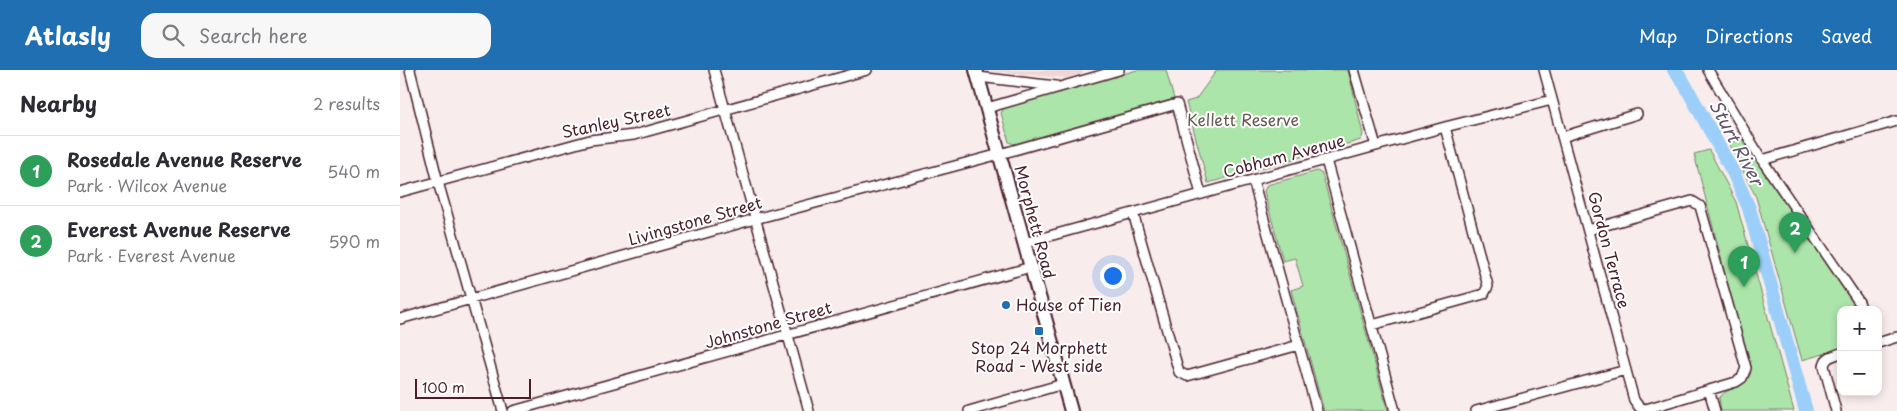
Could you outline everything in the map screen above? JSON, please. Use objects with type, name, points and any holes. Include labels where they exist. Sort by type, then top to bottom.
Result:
[{"type":"main road","name":"Morphett Road","points":[[977,73],[1071,411]]},
{"type":"street","points":[[410,70],[438,182],[503,411]]},
{"type":"street","points":[[714,70],[809,411]]},
{"type":"street","name":"Stanley Street","points":[[400,192],[590,140],[634,135],[867,70]]},
{"type":"street","points":[[987,108],[1061,86],[1090,74],[1119,70]]},
{"type":"street","points":[[1354,70],[1376,146]]},
{"type":"street","name":"Gordon Terrace","points":[[1544,70],[1634,400],[1639,407],[1646,409],[1708,390]]},
{"type":"street","points":[[1708,70],[1762,160],[1861,306]]},
{"type":"street","points":[[977,73],[1061,86]]},
{"type":"street","name":"Cobham Avenue","points":[[1024,243],[1445,127],[1552,100]]},
{"type":"street","name":"Livingstone Street","points":[[400,319],[755,219],[1000,154],[1177,104],[1201,194]]},
{"type":"street","points":[[1562,137],[1637,114]]},
{"type":"street","points":[[1762,160],[1897,121]]},
{"type":"street","points":[[1372,326],[1484,294],[1488,286],[1445,127]]},
{"type":"street","points":[[1326,160],[1395,411]]},
{"type":"street","points":[[1253,180],[1317,411]]},
{"type":"street","points":[[1588,230],[1692,202],[1700,206],[1746,368],[1742,378],[1736,382],[1708,390],[1715,411]]},
{"type":"street","points":[[1133,213],[1179,372],[1187,376],[1299,345]]},
{"type":"street","name":"Johnstone Street","points":[[513,411],[1031,267]]},
{"type":"street","points":[[1882,342],[1897,337]]},
{"type":"street","points":[[1836,411],[1824,366],[1828,358],[1837,355]]},
{"type":"street","points":[[1476,411],[1626,370]]},
{"type":"street","points":[[968,411],[1063,384]]},
{"type":"shaded area","points":[[991,70],[1083,70],[1083,72],[1082,74],[1066,78]]},
{"type":"green space","points":[[1137,70],[1166,70],[1174,99],[1014,144],[1009,142],[1001,113],[1004,108]]},
{"type":"green space","name":"Kellett Reserve","points":[[1217,70],[1348,70],[1363,134],[1361,140],[1208,183],[1186,102],[1196,99]]},
{"type":"green space","points":[[1741,138],[1856,306],[1837,306],[1837,350],[1802,360],[1756,197],[1729,143]]},
{"type":"green space","points":[[1709,150],[1736,202],[1794,411],[1721,411],[1719,398],[1728,391],[1740,386],[1751,373],[1694,154]]},
{"type":"green space","points":[[1317,171],[1322,174],[1388,411],[1324,411],[1291,290],[1303,286],[1295,258],[1283,261],[1264,191],[1267,185]]},
{"type":"waterway","name":"Sturt River","points":[[1674,70],[1683,81],[1734,174],[1749,208],[1806,411]]},
{"type":"place","name":"Everest Avenue Reserve","points":[[1795,253]]},
{"type":"place","name":"Rosedale Avenue Reserve","points":[[1744,287]]},
{"type":"place","name":"House of Tien","points":[[1006,305]]},
{"type":"place","name":"Stop 24 Morphett Road - West side","points":[[1039,331]]}]
